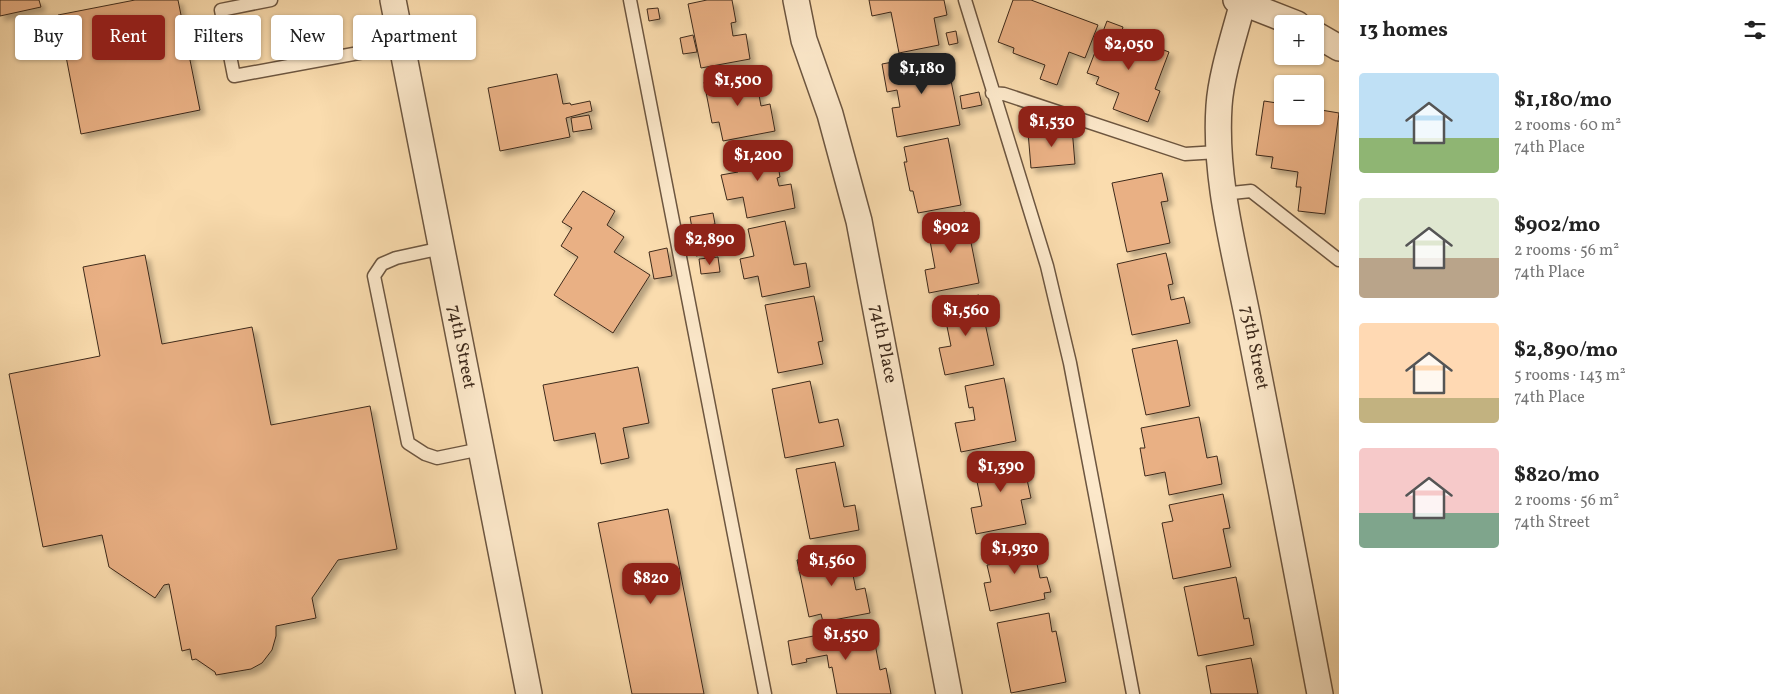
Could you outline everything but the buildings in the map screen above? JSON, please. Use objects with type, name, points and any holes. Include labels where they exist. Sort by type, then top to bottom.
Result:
[{"type":"street","name":"74th Street","points":[[393,0],[396,15]]},
{"type":"street","name":"74th Place","points":[[796,0],[804,40],[830,114],[859,221],[949,694]]},
{"type":"street","points":[[1241,1],[1275,15]]},
{"type":"street","name":"75th Street","points":[[1241,1],[1219,103],[1218,152],[1222,194],[1246,308],[1320,694]]},
{"type":"street","points":[[1324,39],[1339,48]]},
{"type":"street","name":"74th Street","points":[[405,60],[529,694]]},
{"type":"lane","points":[[271,0],[221,10],[234,76],[353,54]]},
{"type":"lane","points":[[630,0],[765,694]]},
{"type":"lane","points":[[964,0],[1047,266],[1062,327],[1133,694]]},
{"type":"lane","points":[[992,93],[1004,94],[1185,154],[1218,152]]},
{"type":"lane","points":[[1222,194],[1251,191],[1339,260]]},
{"type":"lane","points":[[442,248],[396,258],[382,264],[374,276],[408,443],[425,454],[437,458],[481,450]]}]
